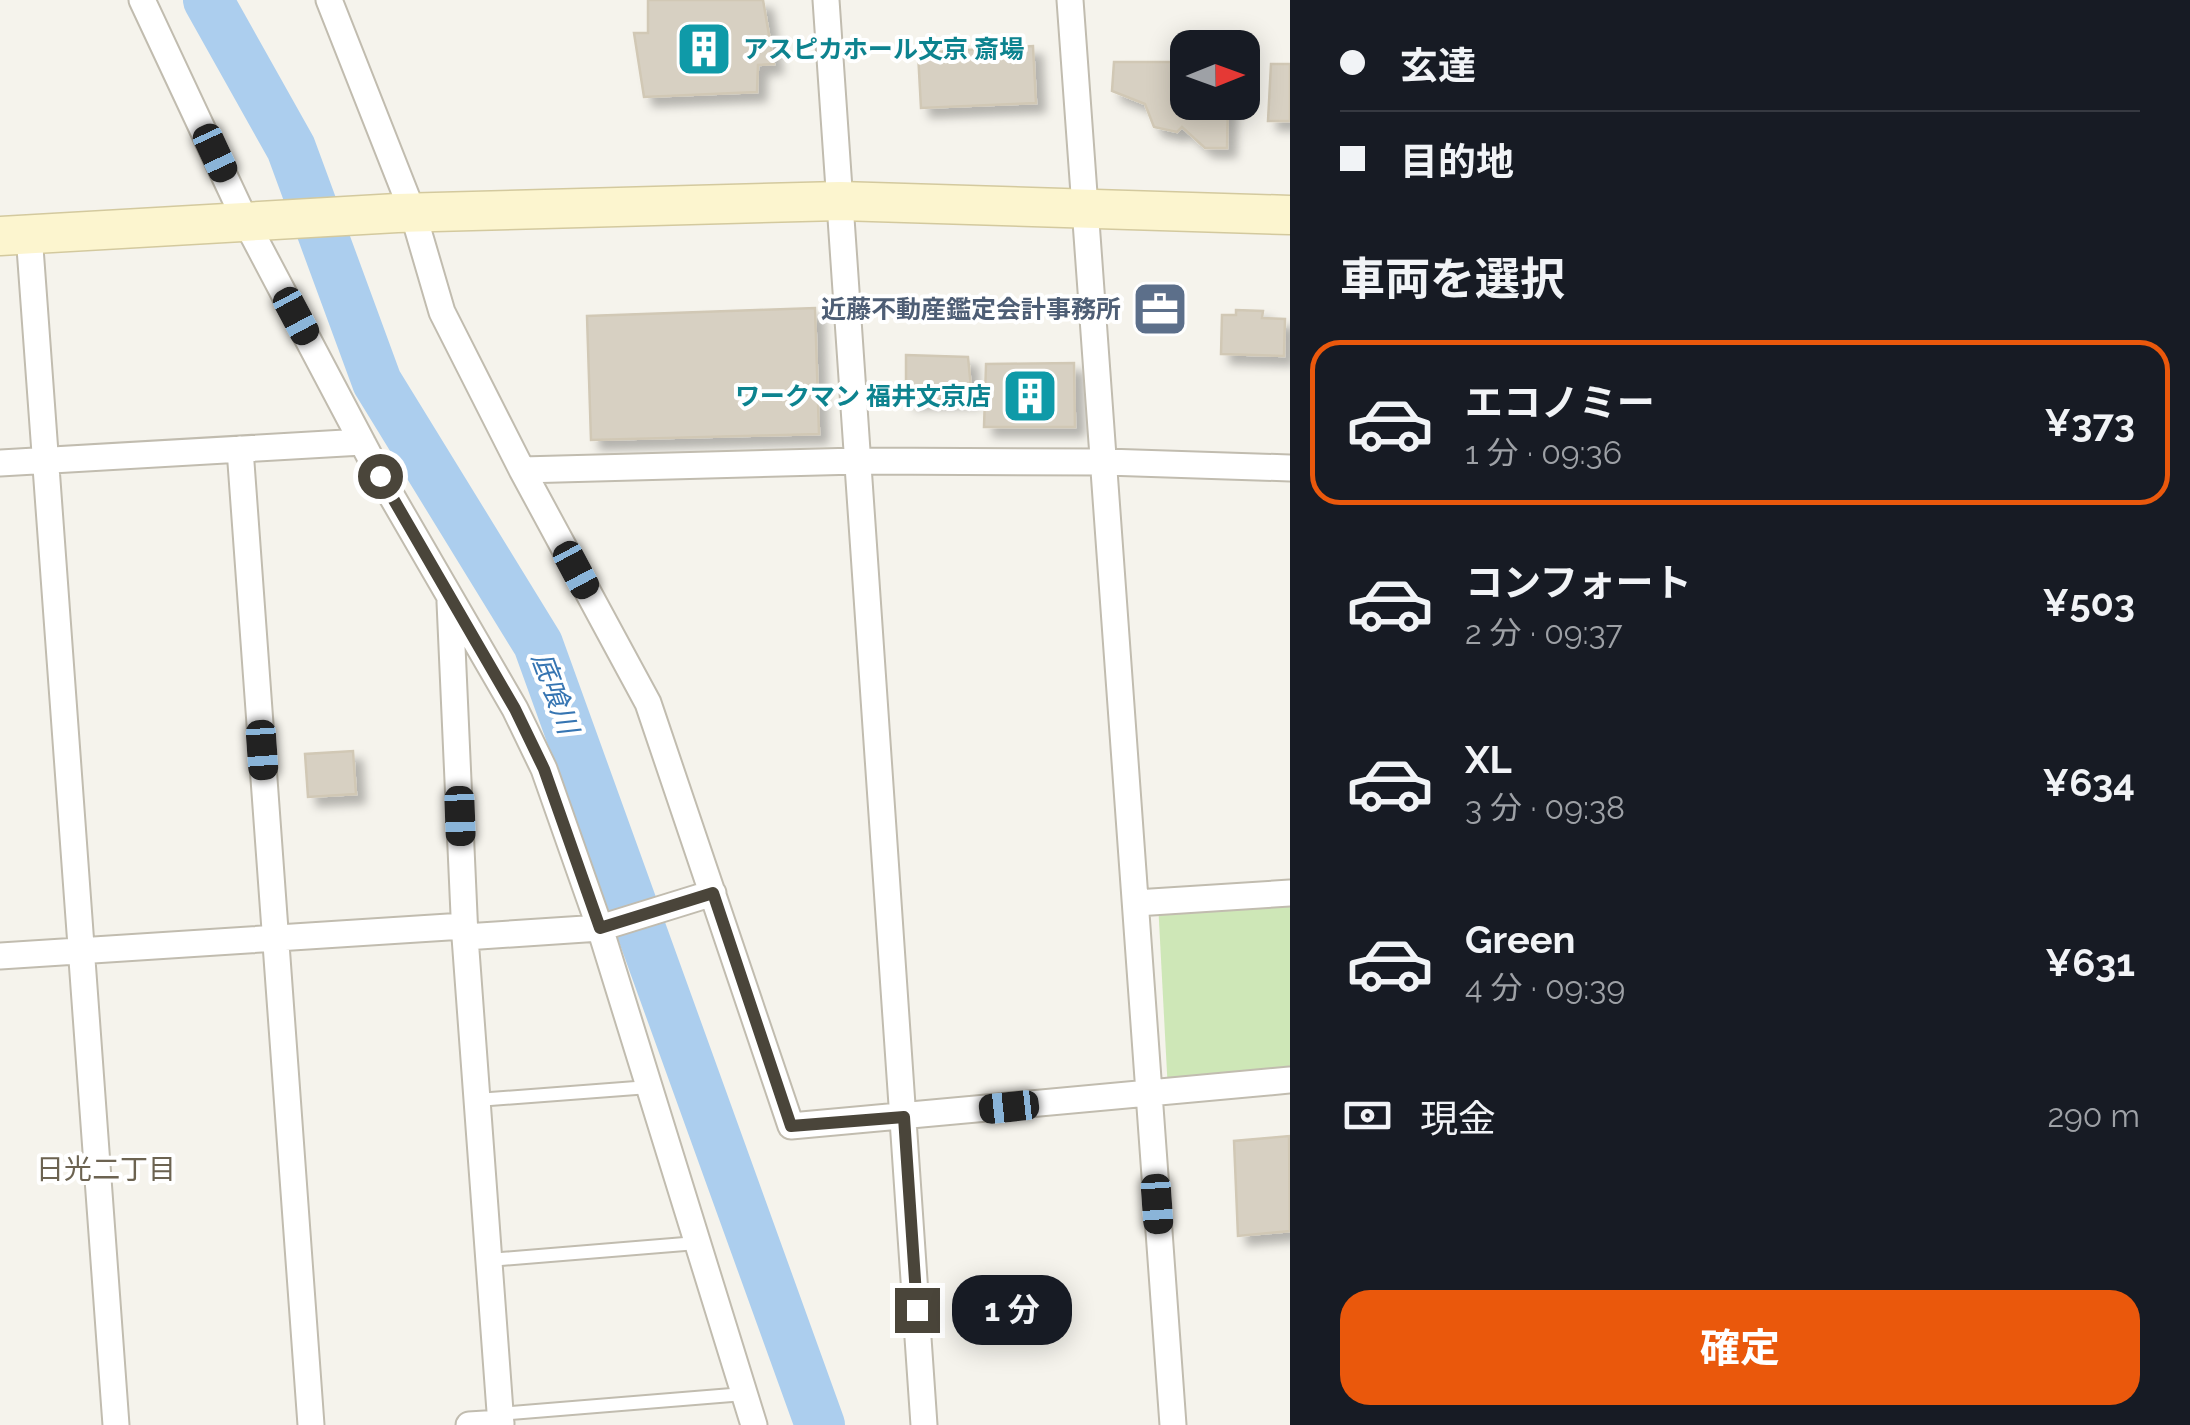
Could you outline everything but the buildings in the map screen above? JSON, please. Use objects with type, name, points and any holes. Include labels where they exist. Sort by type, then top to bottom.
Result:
[{"type":"street","points":[[142,0],[259,221],[362,442],[515,709],[544,769],[606,926],[649,1086],[754,1425]]},
{"type":"street","points":[[329,0],[442,312],[648,704],[705,896],[791,1126],[1290,1080]]},
{"type":"street","points":[[826,0],[924,1425]]},
{"type":"street","points":[[1070,0],[1172,1425]]},
{"type":"street","points":[[116,1425],[46,460],[14,235],[405,213],[840,201],[1290,216]]},
{"type":"street","points":[[0,463],[362,442]]},
{"type":"street","points":[[240,449],[311,1425]]},
{"type":"street","points":[[522,470],[858,461],[1106,462],[1290,468]]},
{"type":"street","points":[[450,597],[465,931],[500,1421],[469,1425]]},
{"type":"street","points":[[1136,903],[1290,893]]},
{"type":"street","points":[[0,956],[275,938],[606,926],[705,896]]},
{"type":"lane","points":[[477,1100],[649,1086]]},
{"type":"lane","points":[[489,1260],[698,1244]]},
{"type":"lane","points":[[500,1421],[744,1394]]},
{"type":"green space","points":[[1290,893],[1290,1073],[1168,1092],[1158,902]]},
{"type":"waterway","name":"底喰川","points":[[208,0],[291,148],[377,382],[538,644],[820,1425]]},
{"type":"place","name":"アスピカホール文京 斎場","points":[[704,49]]},
{"type":"place","name":"近藤不動産鑑定会計事務所","points":[[1160,309]]},
{"type":"place","name":"ワークマン 福井文京店","points":[[1030,396]]},
{"type":"district","name":"日光二丁目","points":[[106,1169]]},
{"type":"route","points":[[380,476],[515,709],[544,769],[600,928],[713,893],[791,1126],[904,1117],[917,1310]]}]
